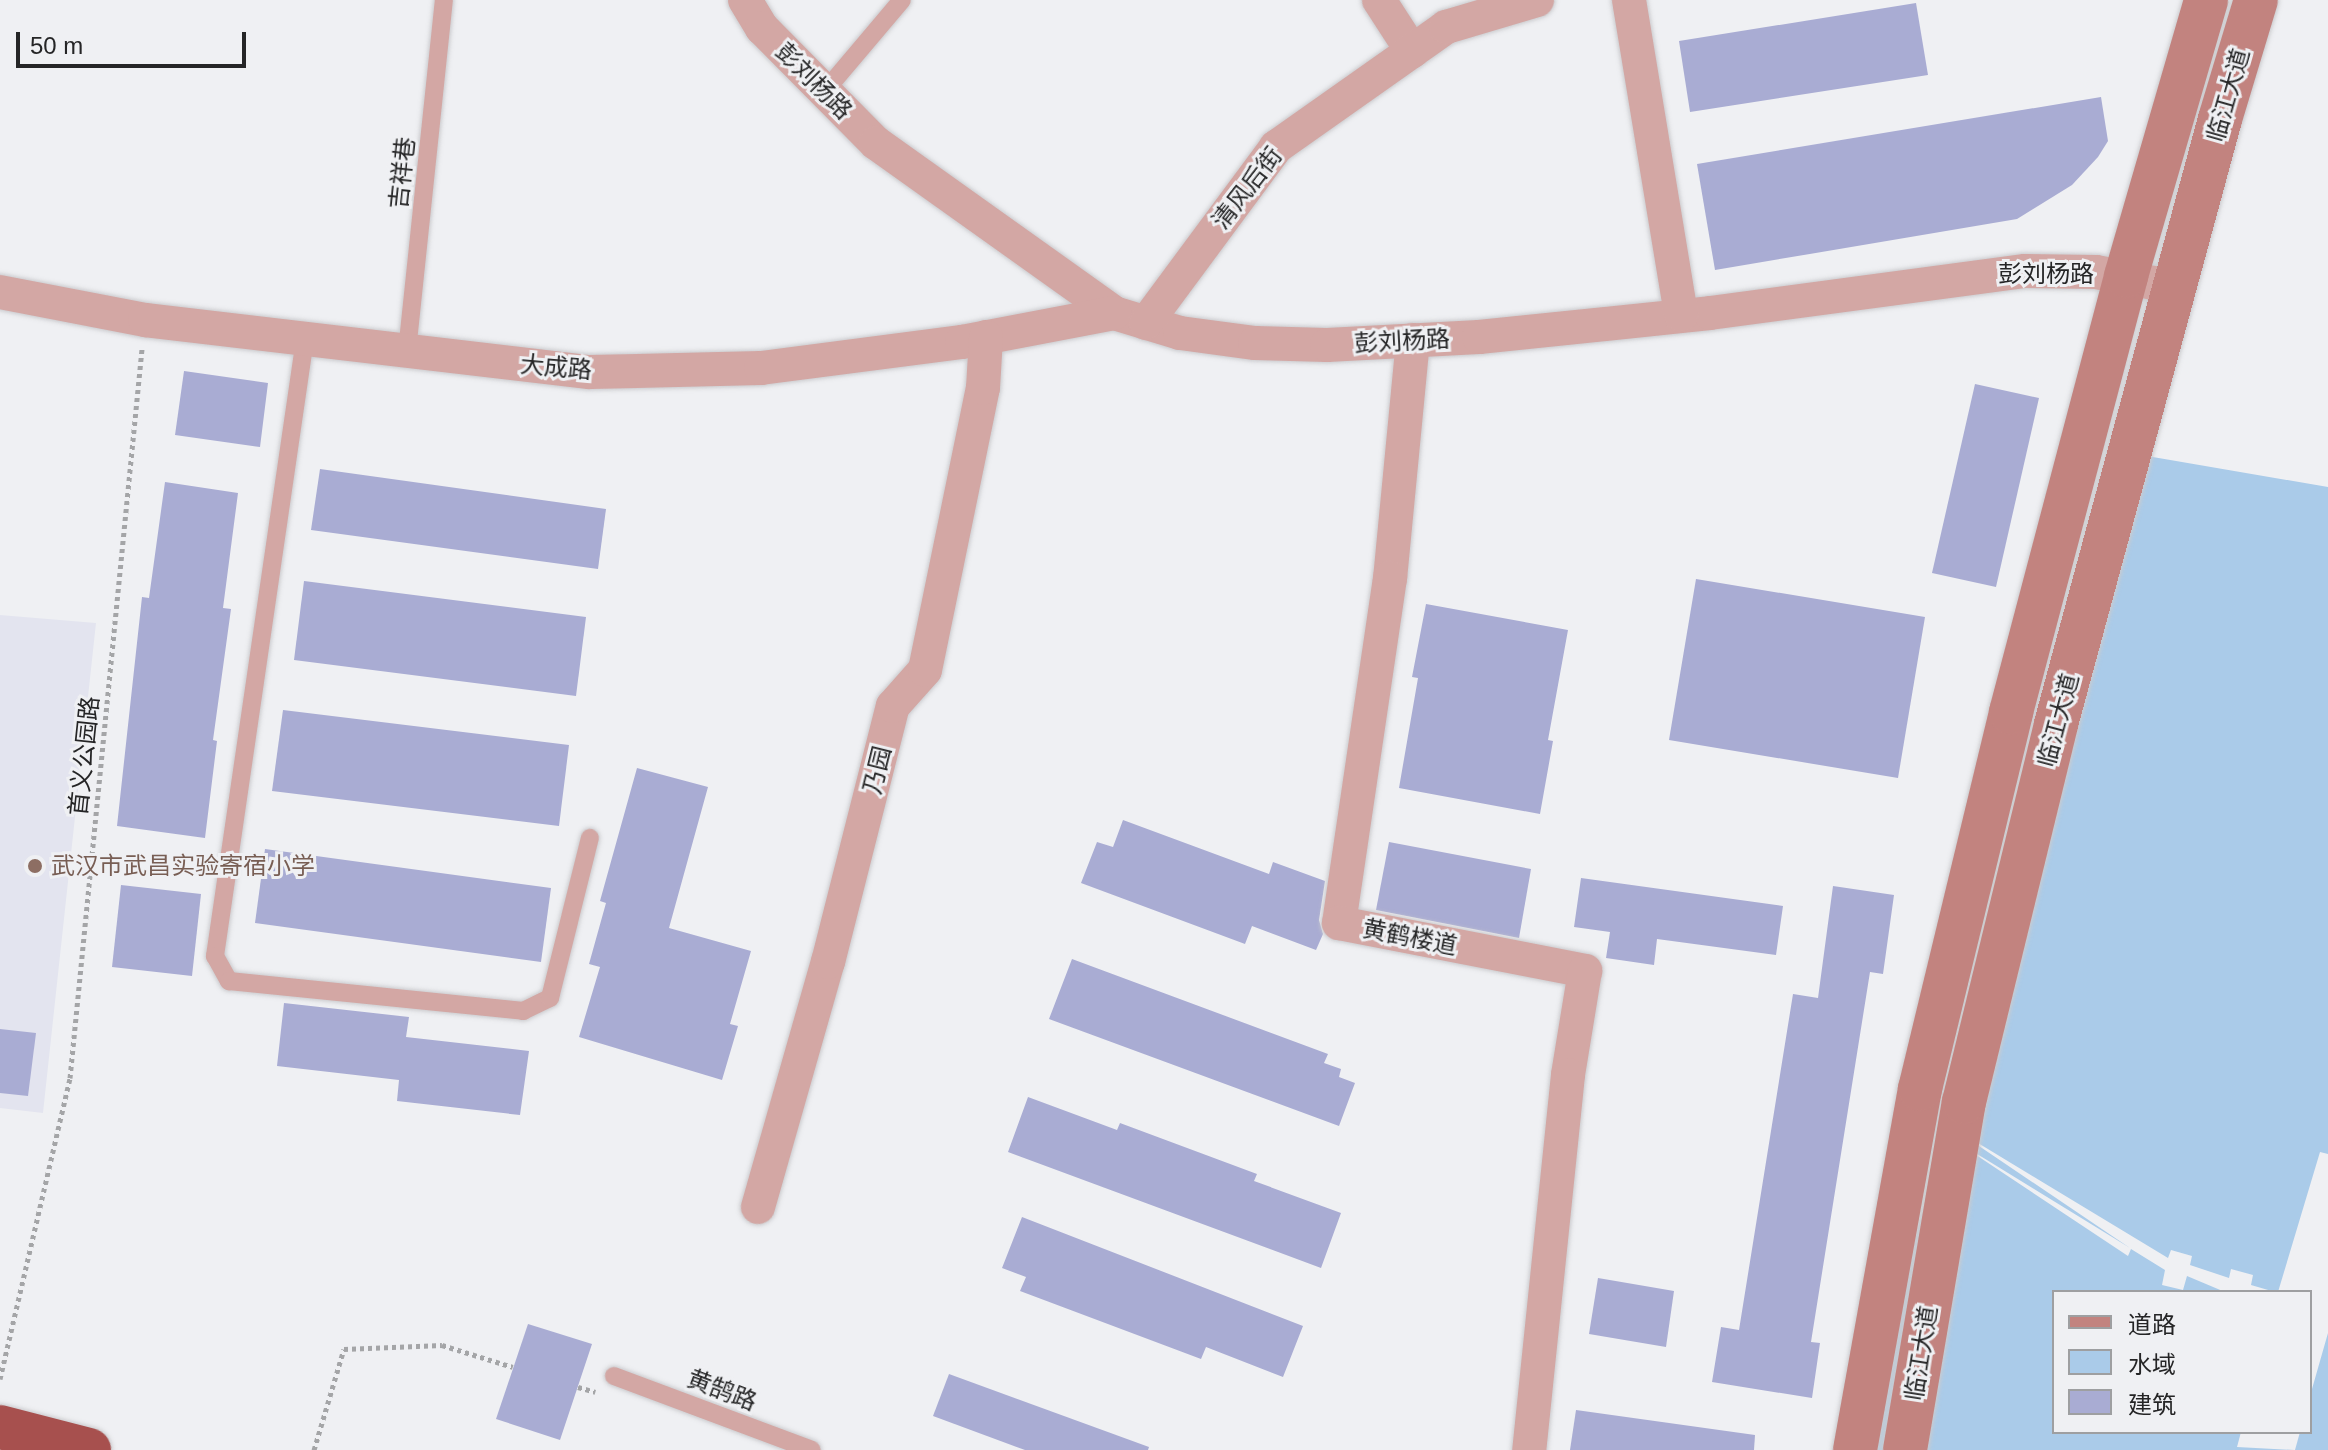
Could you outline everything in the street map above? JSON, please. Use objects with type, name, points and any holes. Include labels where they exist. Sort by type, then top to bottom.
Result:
[{"type":"highway","points":[[0,1427],[89,1450]]},
{"type":"main road","name":"临江大道","points":[[1858,1432],[1920,1089],[2011,712],[2126,276],[2206,0]]},
{"type":"main road","name":"临江大道","points":[[1908,1435],[1964,1102],[2056,724],[2256,0]]},
{"type":"main road","points":[[1858,1432],[1908,1435]]},
{"type":"street","name":"彭刘杨路","points":[[745,0],[762,28],[876,143],[1114,313],[1180,333],[1255,343],[1413,340],[1681,315],[1987,274],[2066,270],[2126,276],[2175,287]]},
{"type":"street","points":[[1379,0],[1412,51]]},
{"type":"street","name":"清风后街","points":[[1146,323],[1276,147],[1446,27],[1464,10],[1537,0]]},
{"type":"street","points":[[1629,0],[1681,315]]},
{"type":"street","name":"大成路","points":[[0,292],[145,320],[589,372],[761,368],[986,337],[1114,313]]},
{"type":"street","name":"乃园","points":[[758,1207],[828,962],[893,706],[925,670],[983,388],[986,337]]},
{"type":"street","name":"黄鹤楼道","points":[[1413,340],[1390,578],[1339,923],[1585,971],[1568,1075],[1529,1450]]},
{"type":"lane","name":"吉祥巷","points":[[407,351],[444,0]]},
{"type":"lane","points":[[825,91],[902,0]]},
{"type":"lane","points":[[305,339],[215,956],[229,981],[523,1011],[550,998],[590,838]]},
{"type":"lane","name":"黄鹄路","points":[[614,1376],[812,1450]]},
{"type":"path","name":"首义公园路","points":[[0,1379],[70,1078],[145,320]]},
{"type":"path","points":[[314,1450],[344,1349],[442,1345],[513,1367]]},
{"type":"shaded area","name":"武汉市武昌实验寄宿小学","points":[[0,615],[96,623],[43,1113],[0,1108]]},
{"type":"water","points":[[2147,456],[2328,487],[2328,1450],[1873,1450],[1898,1306],[1941,1140]]},
{"type":"pier","points":[[1945,1123],[2168,1258],[2171,1250],[2192,1256],[2190,1265],[2229,1278],[2231,1269],[2253,1275],[2251,1285],[2268,1290],[2220,1290],[2187,1276],[2183,1290],[2162,1285],[2165,1270],[2131,1249],[2128,1256],[1943,1133],[2130,1248]]},
{"type":"pier","points":[[2320,1152],[2328,1154],[2328,1333],[2312,1389],[2312,1290],[2279,1290]]},
{"type":"pier","points":[[2240,1434],[2299,1434],[2295,1450],[2237,1447]]},
{"type":"building","points":[[1916,3],[1928,75],[1690,112],[1679,41]]},
{"type":"building","points":[[2101,97],[2108,141],[2098,157],[2072,185],[2017,219],[1715,270],[1697,164]]},
{"type":"building","points":[[184,371],[268,383],[260,447],[175,435]]},
{"type":"building","points":[[1975,384],[2039,398],[1996,587],[1932,573]]},
{"type":"building","points":[[320,469],[606,509],[598,569],[311,530]]},
{"type":"building","points":[[165,482],[238,493],[223,608],[231,609],[213,740],[217,741],[205,838],[117,826],[142,597],[149,598]]},
{"type":"building","points":[[1696,579],[1925,617],[1898,778],[1669,740]]},
{"type":"building","points":[[304,581],[586,617],[576,696],[294,660]]},
{"type":"building","points":[[1426,604],[1568,630],[1548,740],[1553,741],[1540,814],[1399,788],[1418,678],[1412,677]]},
{"type":"building","points":[[283,710],[569,745],[559,826],[272,791]]},
{"type":"building","points":[[637,768],[708,787],[669,928],[751,951],[730,1024],[738,1026],[722,1080],[579,1037],[600,967],[589,964],[606,903],[600,901]]},
{"type":"building","points":[[1123,820],[1269,874],[1273,862],[1325,881],[1319,920],[1323,934],[1316,950],[1252,926],[1245,944],[1081,883],[1097,842],[1113,847]]},
{"type":"building","points":[[1389,842],[1531,869],[1519,938],[1376,910]]},
{"type":"building","points":[[265,849],[551,888],[541,962],[255,923]]},
{"type":"building","points":[[1581,878],[1783,906],[1776,955],[1657,939],[1654,965],[1606,958],[1610,932],[1574,927]]},
{"type":"building","points":[[121,885],[201,894],[192,976],[112,967]]},
{"type":"building","points":[[1833,886],[1894,895],[1883,974],[1870,972],[1811,1342],[1820,1343],[1812,1398],[1712,1382],[1721,1327],[1739,1330],[1793,994],[1818,998]]},
{"type":"building","points":[[1072,959],[1328,1054],[1324,1063],[1341,1069],[1339,1077],[1355,1083],[1339,1126],[1049,1019]]},
{"type":"building","points":[[284,1003],[409,1017],[406,1037],[529,1051],[520,1115],[397,1101],[399,1080],[277,1066]]},
{"type":"building","points":[[0,1029],[36,1033],[28,1096],[0,1093]]},
{"type":"building","points":[[1028,1097],[1117,1130],[1120,1123],[1257,1174],[1254,1181],[1341,1213],[1321,1268],[1008,1152]]},
{"type":"building","points":[[1022,1217],[1303,1326],[1283,1377],[1206,1347],[1201,1359],[1020,1291],[1026,1277],[1002,1268]]},
{"type":"building","points":[[1598,1278],[1674,1291],[1666,1347],[1589,1334]]},
{"type":"building","points":[[528,1324],[592,1344],[560,1440],[496,1419]]},
{"type":"building","points":[[949,1374],[1149,1447],[1148,1450],[1025,1450],[933,1416]]},
{"type":"building","points":[[1576,1410],[1755,1435],[1754,1450],[1570,1450]]},
{"type":"place","name":"武汉市武昌实验寄宿小学","points":[[35,866]]}]
